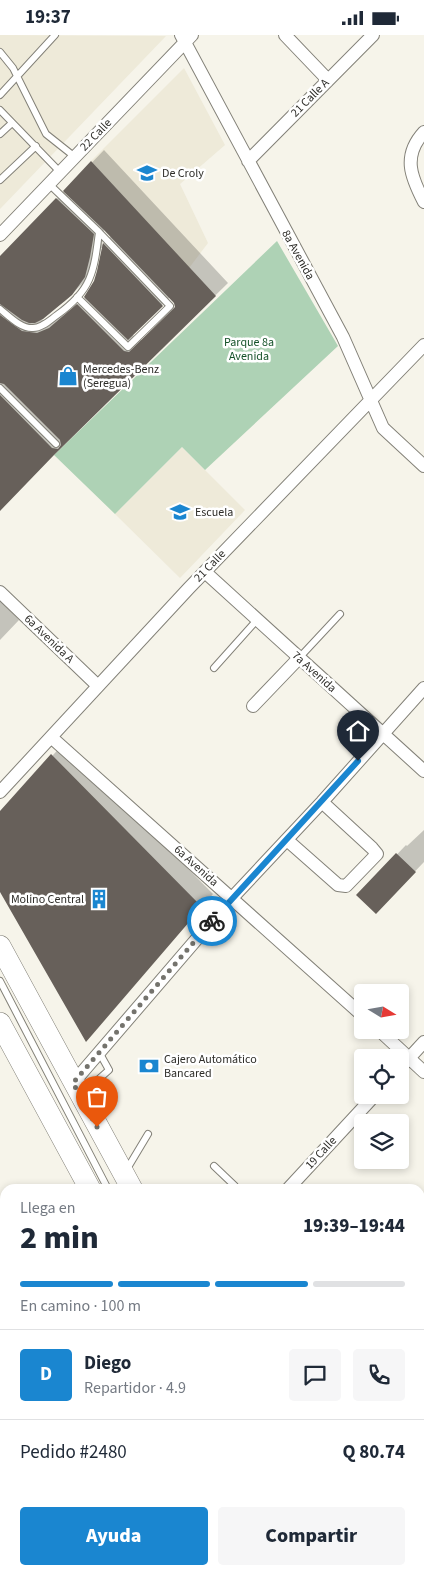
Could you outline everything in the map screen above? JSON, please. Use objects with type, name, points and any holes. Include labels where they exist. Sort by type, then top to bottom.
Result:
[{"type":"highway","points":[[0,946],[76,1089],[128,1181]]},
{"type":"highway","points":[[0,1023],[83,1184]]},
{"type":"street","points":[[285,35],[328,80]]},
{"type":"street","name":"21 Calle A","points":[[248,161],[373,35]]},
{"type":"street","name":"22 Calle","points":[[0,235],[186,37]]},
{"type":"street","name":"8a Avenida","points":[[186,37],[248,161],[343,337],[383,428],[424,466]]},
{"type":"street","points":[[424,132],[416,141],[410,156],[413,180],[424,202]]},
{"type":"street","points":[[413,180],[424,168]]},
{"type":"street","name":"21 Calle","points":[[0,792],[205,572],[424,345]]},
{"type":"street","name":"7a Avenida","points":[[205,572],[424,771]]},
{"type":"street","name":"6a Avenida A","points":[[0,592],[98,686]]},
{"type":"street","points":[[253,707],[299,658]]},
{"type":"street","points":[[76,1089],[99,1052],[232,898],[288,840],[424,689]]},
{"type":"street","name":"6a Avenida","points":[[51,737],[354,1008]]},
{"type":"street","points":[[288,840],[338,885],[346,886],[377,854],[322,802]]},
{"type":"street","points":[[389,1039],[424,1072]]},
{"type":"street","points":[[410,1058],[424,1042]]},
{"type":"street","name":"19 Calle","points":[[293,1184],[367,1104]]},
{"type":"lane","points":[[0,95],[55,35]]},
{"type":"lane","points":[[0,51],[17,77],[46,134],[75,157]]},
{"type":"lane","points":[[0,110],[60,172]]},
{"type":"lane","points":[[0,134],[12,123]]},
{"type":"lane","points":[[0,180],[36,146]]},
{"type":"lane","points":[[49,184],[99,232],[170,306],[128,347],[77,297]]},
{"type":"lane","points":[[0,309],[19,324],[32,329],[42,326],[70,305],[86,287],[92,275],[99,232]]},
{"type":"lane","points":[[0,388],[56,444]]},
{"type":"lane","points":[[299,658],[340,614]]},
{"type":"lane","points":[[214,668],[257,620]]},
{"type":"lane","points":[[0,981],[105,1184]]},
{"type":"lane","points":[[76,1089],[110,1069],[99,1052]]},
{"type":"lane","points":[[128,1181],[148,1134]]},
{"type":"lane","points":[[214,1166],[233,1184]]},
{"type":"shaded area","points":[[0,35],[166,36],[0,209]]},
{"type":"shaded area","name":"De Croly","points":[[184,68],[225,145],[180,184],[208,243],[189,268],[91,161]]},
{"type":"shaded area","name":"Escuela","points":[[182,447],[245,510],[180,578],[115,514]]},
{"type":"green space","name":"Parque 8a Avenida","points":[[277,241],[338,346],[205,470],[182,447],[115,514],[54,455]]},
{"type":"building","points":[[91,161],[216,296],[54,455],[0,511],[0,395],[52,448],[58,449],[61,445],[60,440],[4,384],[0,383],[0,315],[22,331],[37,333],[49,328],[77,304],[124,351],[129,352],[175,307],[174,303],[103,229],[63,191]]},
{"type":"building","points":[[56,198],[94,234],[90,257],[85,277],[72,295],[43,319],[35,323],[29,323],[0,304],[0,256]]},
{"type":"building","points":[[103,243],[163,306],[128,340],[84,297],[94,281]]},
{"type":"building","name":"Molino Central","points":[[51,754],[202,907],[86,1042],[0,892],[0,811]]},
{"type":"building","points":[[396,853],[416,872],[376,914],[356,895]]},
{"type":"way so far","points":[[97,1127],[73,1083],[212,921]]},
{"type":"place","name":"De Croly","points":[[147,173]]},
{"type":"place","name":"Mercedes-Benz (Seregua)","points":[[68,376]]},
{"type":"place","name":"Escuela","points":[[180,512]]},
{"type":"place","name":"Molino Central","points":[[99,899]]},
{"type":"place","name":"Cajero Automático Bancared","points":[[149,1066]]},
{"type":"route","points":[[212,921],[288,840],[358,761]]}]
